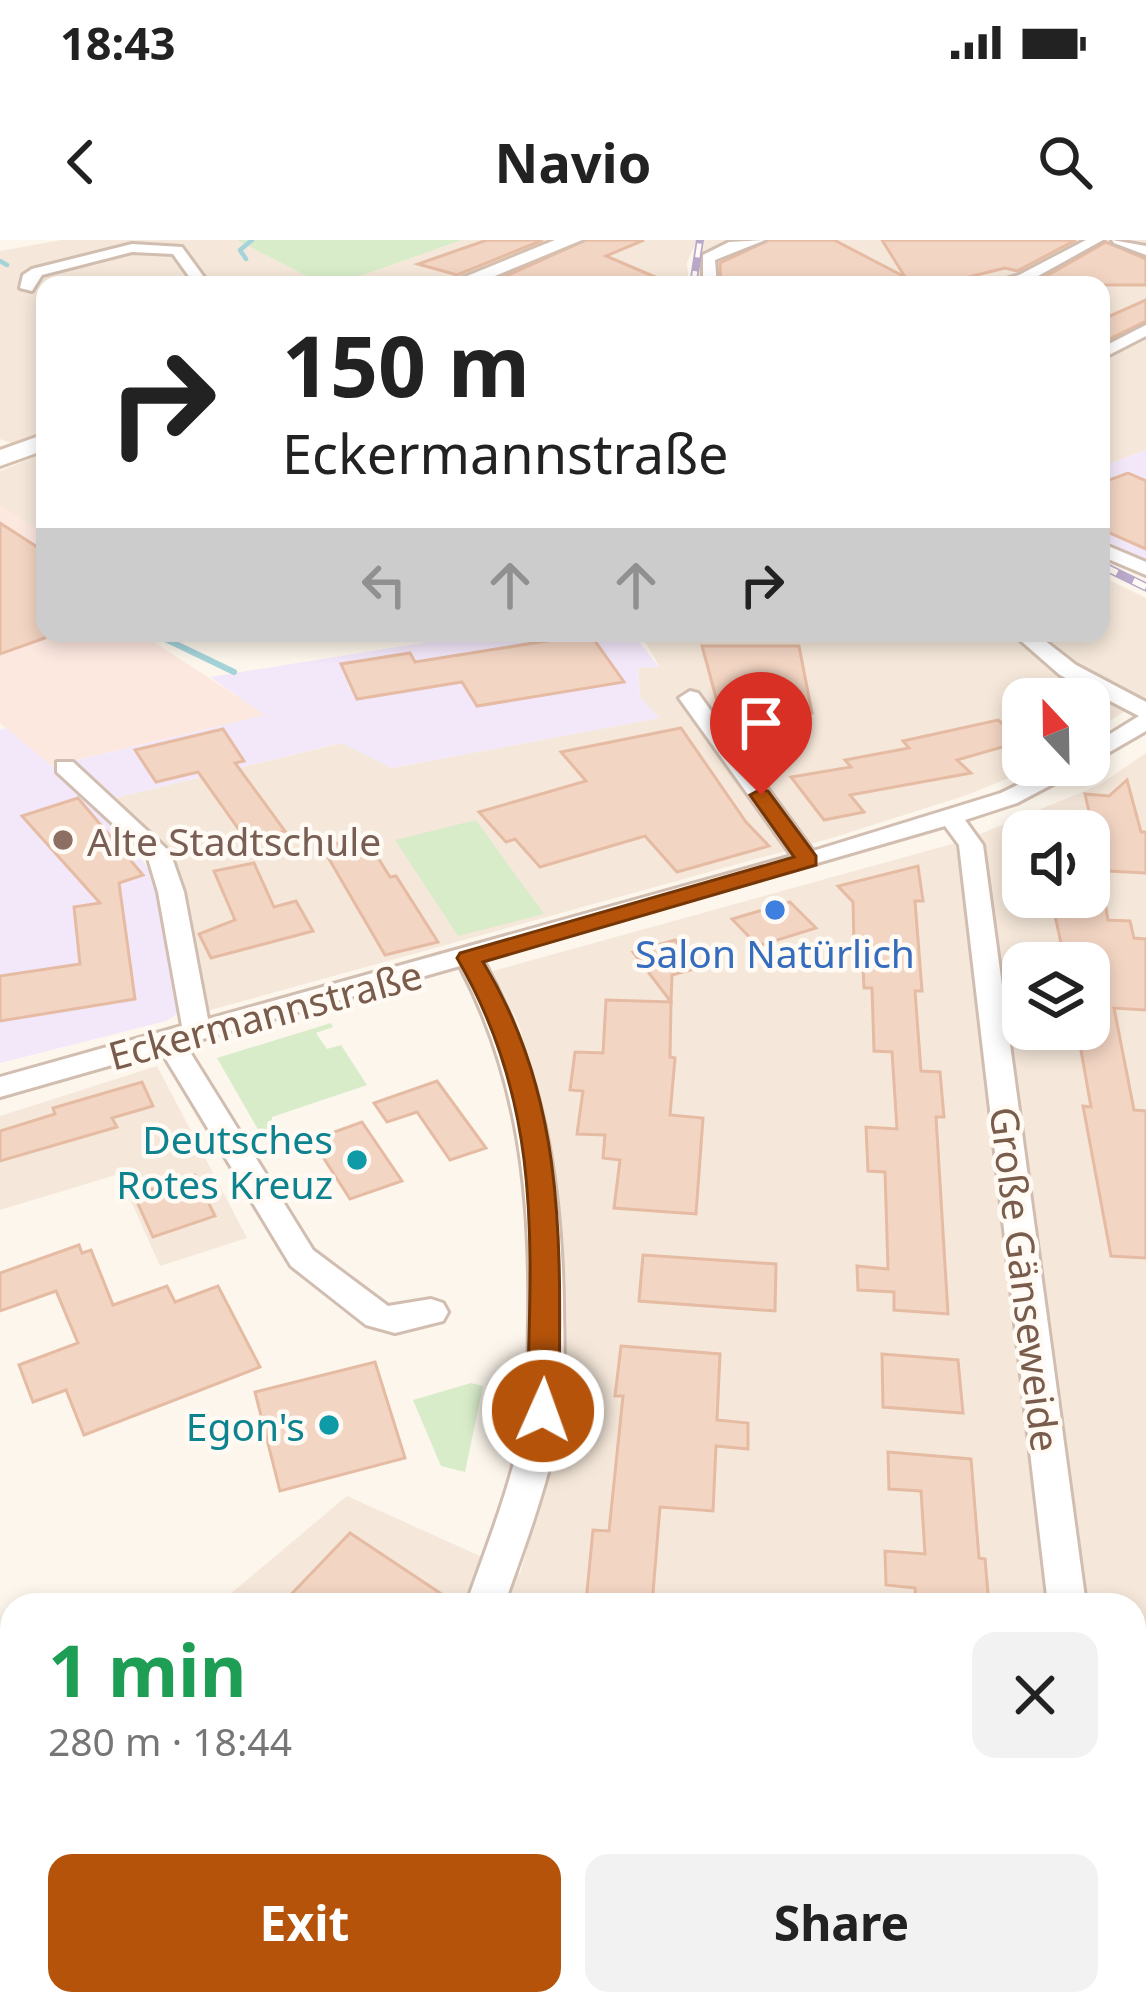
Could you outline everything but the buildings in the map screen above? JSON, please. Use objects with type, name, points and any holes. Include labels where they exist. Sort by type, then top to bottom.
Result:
[{"type":"main road","points":[[478,276],[572,240]]},
{"type":"main road","points":[[0,459],[36,445]]},
{"type":"street","points":[[709,276],[708,258],[714,251],[758,240]]},
{"type":"street","points":[[1028,276],[1096,240]]},
{"type":"street","points":[[1119,240],[1146,251]]},
{"type":"street","points":[[27,288],[30,275],[38,272],[152,246],[177,250],[196,276]]},
{"type":"street","points":[[9,285],[36,293]]},
{"type":"street","points":[[1110,349],[1146,330]]},
{"type":"street","points":[[1110,553],[1146,569]]},
{"type":"street","points":[[1033,642],[1068,670],[1146,711]]},
{"type":"street","points":[[691,698],[808,860]]},
{"type":"street","points":[[1110,744],[1146,721]]},
{"type":"street","points":[[65,767],[158,852],[166,871],[184,988],[183,1036],[302,1258],[378,1316],[395,1320],[431,1312]]},
{"type":"street","name":"Eckermannstraße","points":[[0,1087],[808,860],[1036,786]]},
{"type":"street","name":"Große Gänseweide","points":[[950,817],[971,845],[1065,1593]]},
{"type":"street","points":[[469,958],[501,1012],[518,1057],[546,1223],[543,1411],[518,1512],[489,1593]]},
{"type":"shaded area","points":[[61,240],[237,240],[307,276],[36,276],[36,435],[14,444],[0,439],[0,251]]},
{"type":"shaded area","points":[[462,240],[697,240],[687,263],[688,276],[360,276]]},
{"type":"shaded area","points":[[703,240],[1146,240],[1146,450],[1110,464],[1110,276],[698,276]]},
{"type":"shaded area","points":[[1146,450],[1146,569],[1110,553],[1110,464]]},
{"type":"shaded area","points":[[36,457],[36,528],[0,506],[0,471]]},
{"type":"shaded area","points":[[0,506],[36,528],[36,642],[154,642],[266,715],[51,766],[0,723]]},
{"type":"shaded area","points":[[1110,580],[1146,598],[1146,698],[1110,721],[1110,678],[1002,678],[1002,781],[832,838],[207,1011],[174,862],[111,799],[342,743],[392,768],[658,718],[640,697],[638,667],[659,666],[645,642],[1110,642]]},
{"type":"shaded area","name":"Alte Stadtschule","points":[[428,642],[639,642],[659,667],[638,668],[640,697],[660,718],[391,768],[341,743],[98,802],[155,877],[179,1013],[166,1021],[0,1063],[0,730],[6,728],[52,766],[265,715],[210,677]]},
{"type":"shaded area","points":[[1146,753],[1146,1593],[231,1593],[347,1496],[520,1574],[568,1396],[563,1244],[547,1127],[519,1025],[493,971],[963,841],[1002,825],[1002,918],[1110,918],[1110,810],[1038,810],[1097,786],[1110,786],[1110,778]]},
{"type":"shaded area","points":[[157,1066],[247,1238],[160,1266],[119,1174],[0,1210],[0,1116]]},
{"type":"green space","points":[[237,240],[462,240],[360,276],[307,276]]},
{"type":"green space","points":[[476,820],[544,914],[458,936],[395,840]]},
{"type":"green space","points":[[331,1023],[333,1027],[316,1033],[327,1049],[341,1045],[367,1085],[272,1117],[271,1130],[260,1133],[217,1058]]},
{"type":"green space","points":[[471,1383],[483,1386],[465,1472],[441,1466],[413,1400]]},
{"type":"waterway","points":[[246,259],[240,250],[252,240]]},
{"type":"waterway","points":[[0,261],[7,265]]},
{"type":"waterway","points":[[172,642],[234,672]]},
{"type":"railway","points":[[694,276],[700,240]]},
{"type":"railway","points":[[1110,569],[1146,587]]},
{"type":"place","name":"Alte Stadtschule","points":[[63,840]]},
{"type":"place","name":"Salon Natürlich","points":[[775,910]]},
{"type":"place","name":"Deutsches Rotes Kreuz","points":[[357,1160]]},
{"type":"place","name":"Egon's","points":[[329,1425]]},
{"type":"route","points":[[543,1411],[546,1223],[536,1147],[518,1057],[501,1012],[469,958],[808,860],[761,795]]}]
